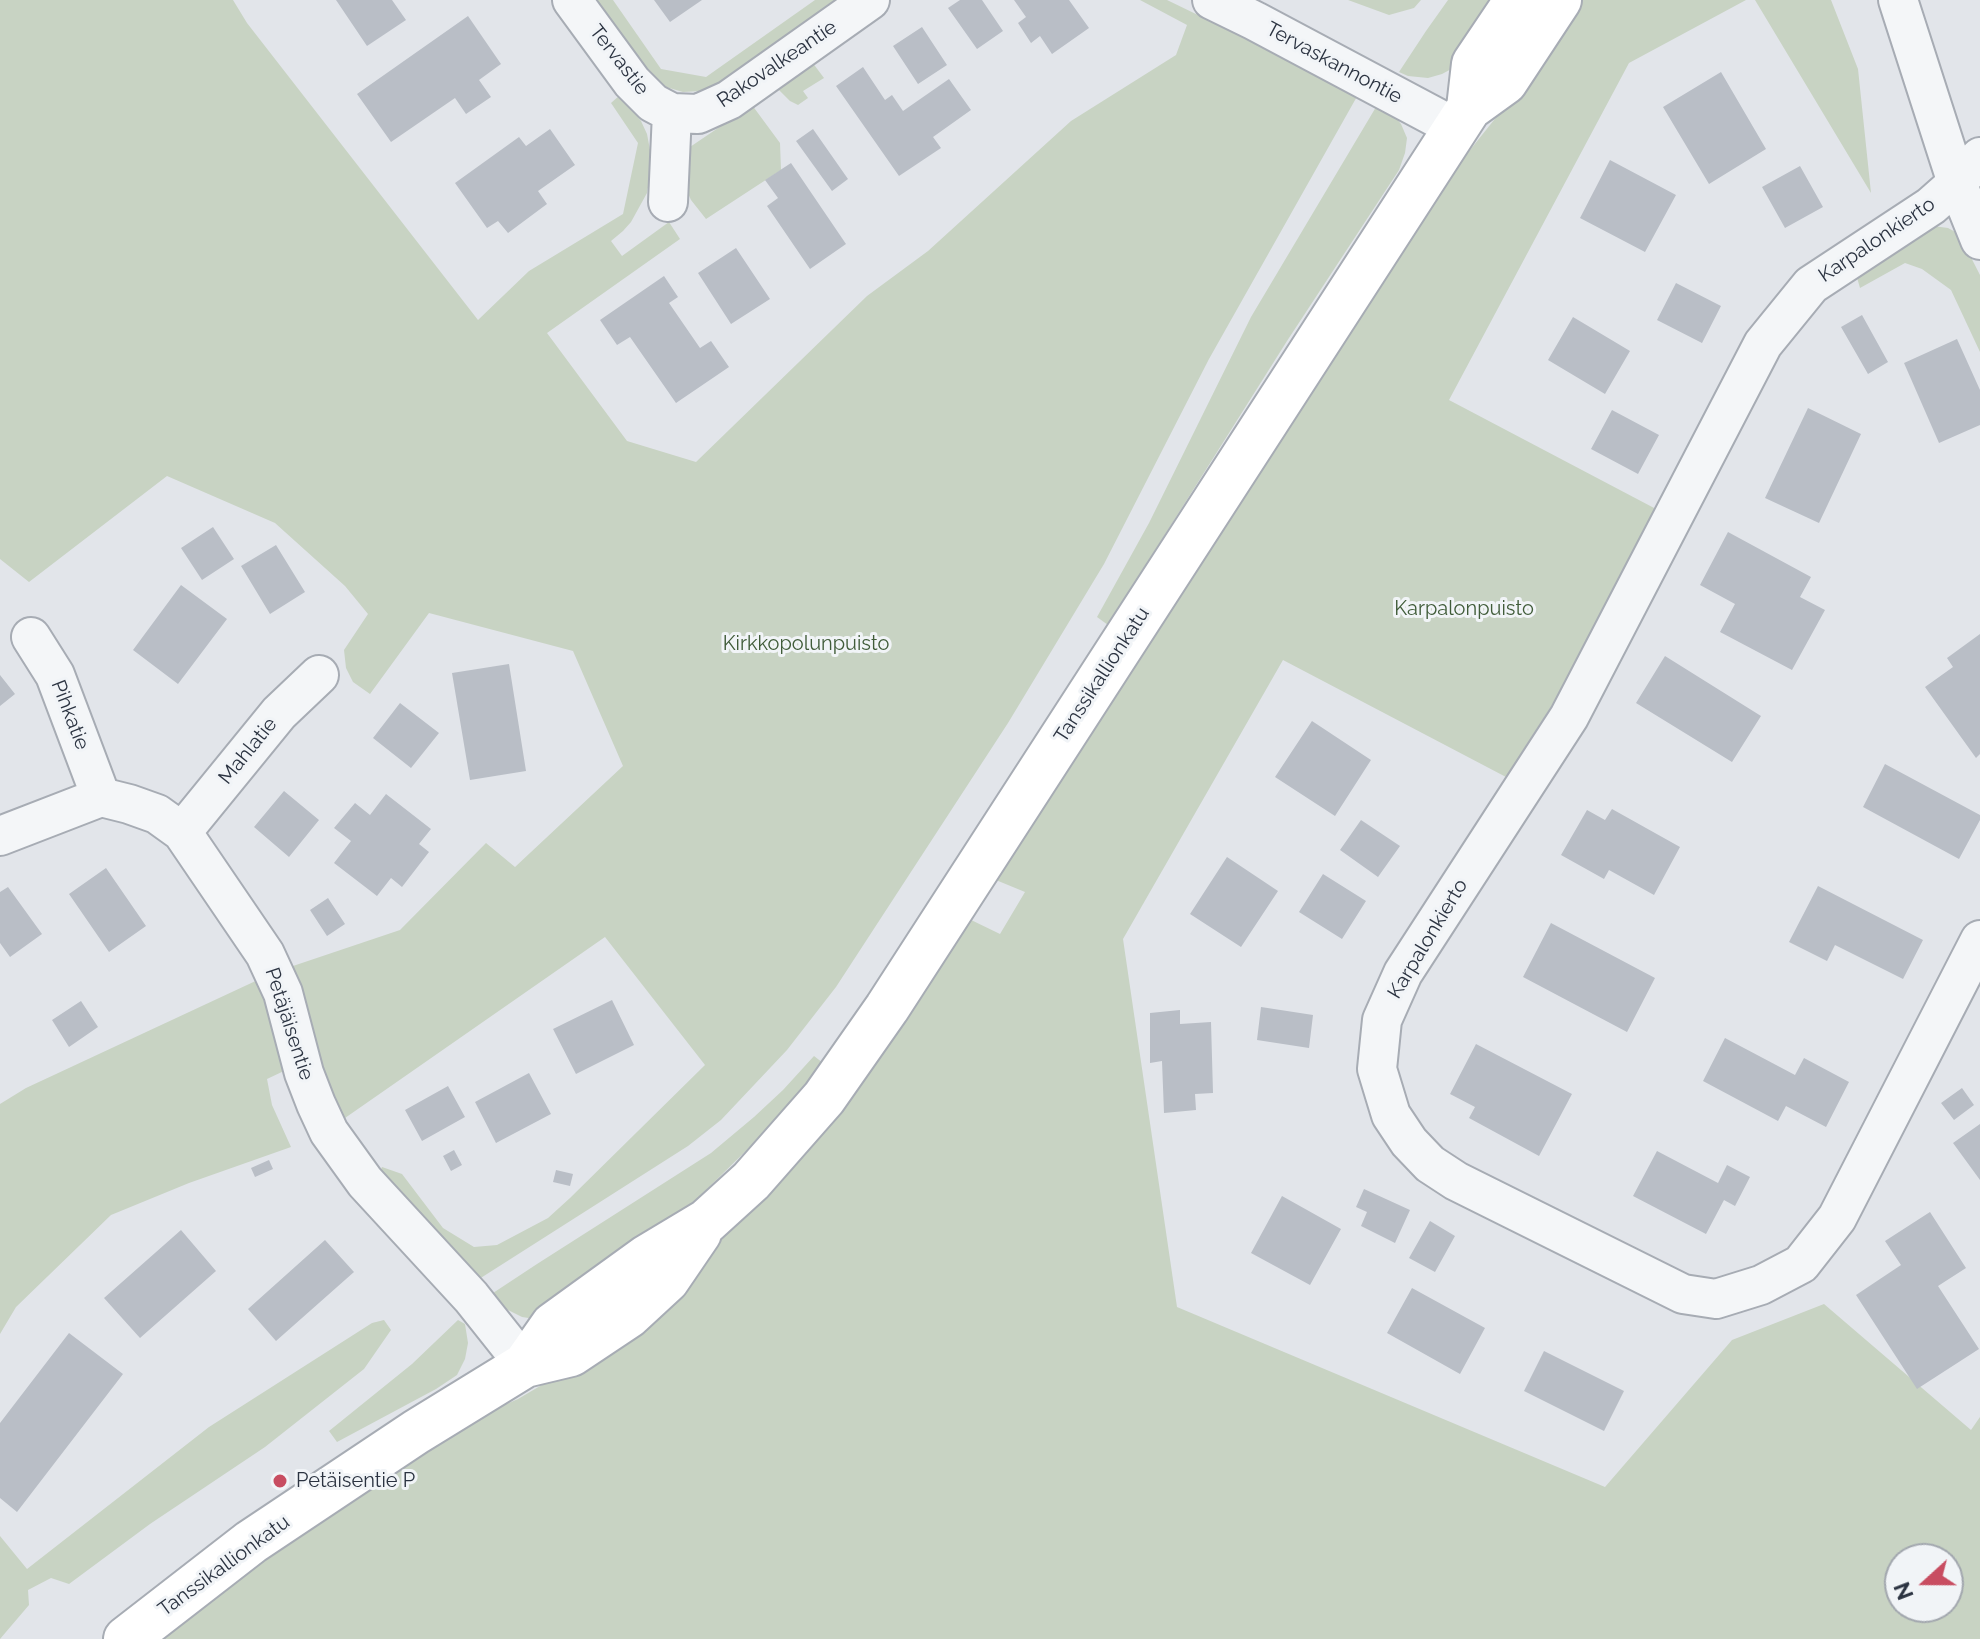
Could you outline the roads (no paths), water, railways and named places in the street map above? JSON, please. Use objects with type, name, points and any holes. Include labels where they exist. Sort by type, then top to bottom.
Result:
[{"type":"street","name":"Tervastie","points":[[572,0],[632,82],[653,103],[672,113]]},
{"type":"street","name":"Rakovalkeantie","points":[[672,113],[698,114],[729,100],[870,0]]},
{"type":"street","name":"Tervaskannontie","points":[[1212,0],[1380,86],[1462,118]]},
{"type":"street","name":"Tanssikallionkatu","points":[[1462,118],[1474,64],[1517,0]]},
{"type":"street","name":"Tanssikallionkatu","points":[[126,1639],[251,1542],[416,1432],[525,1365],[571,1354],[628,1316],[667,1280],[707,1221],[751,1181],[824,1098],[887,1008],[1462,118],[1505,82],[1559,0]]},
{"type":"street","points":[[1898,0],[1969,170],[1980,240]]},
{"type":"street","points":[[668,202],[672,113]]},
{"type":"street","name":"Karpalonkierto","points":[[1969,170],[1931,206],[1811,285],[1763,344],[1569,717],[1403,973],[1382,1020],[1377,1069],[1391,1115],[1409,1142],[1430,1164],[1456,1181],[1683,1294],[1716,1299],[1761,1285],[1801,1264],[1837,1218],[1980,940]]},
{"type":"street","name":"Pihkatie","points":[[31,637],[55,675],[101,797]]},
{"type":"street","name":"Mahlatie","points":[[182,832],[279,713],[319,675]]},
{"type":"street","points":[[0,836],[101,797]]},
{"type":"street","name":"Petäjäisentie","points":[[101,797],[157,814],[182,832],[265,954],[283,993],[304,1073],[329,1132],[365,1182],[462,1287],[525,1365]]},
{"type":"place","name":"Petäisentie P","points":[[280,1481]]},
{"type":"park label","name":"Karpalonpuisto","points":[[1464,609]]},
{"type":"park label","name":"Kirkkopolunpuisto","points":[[806,644]]}]
